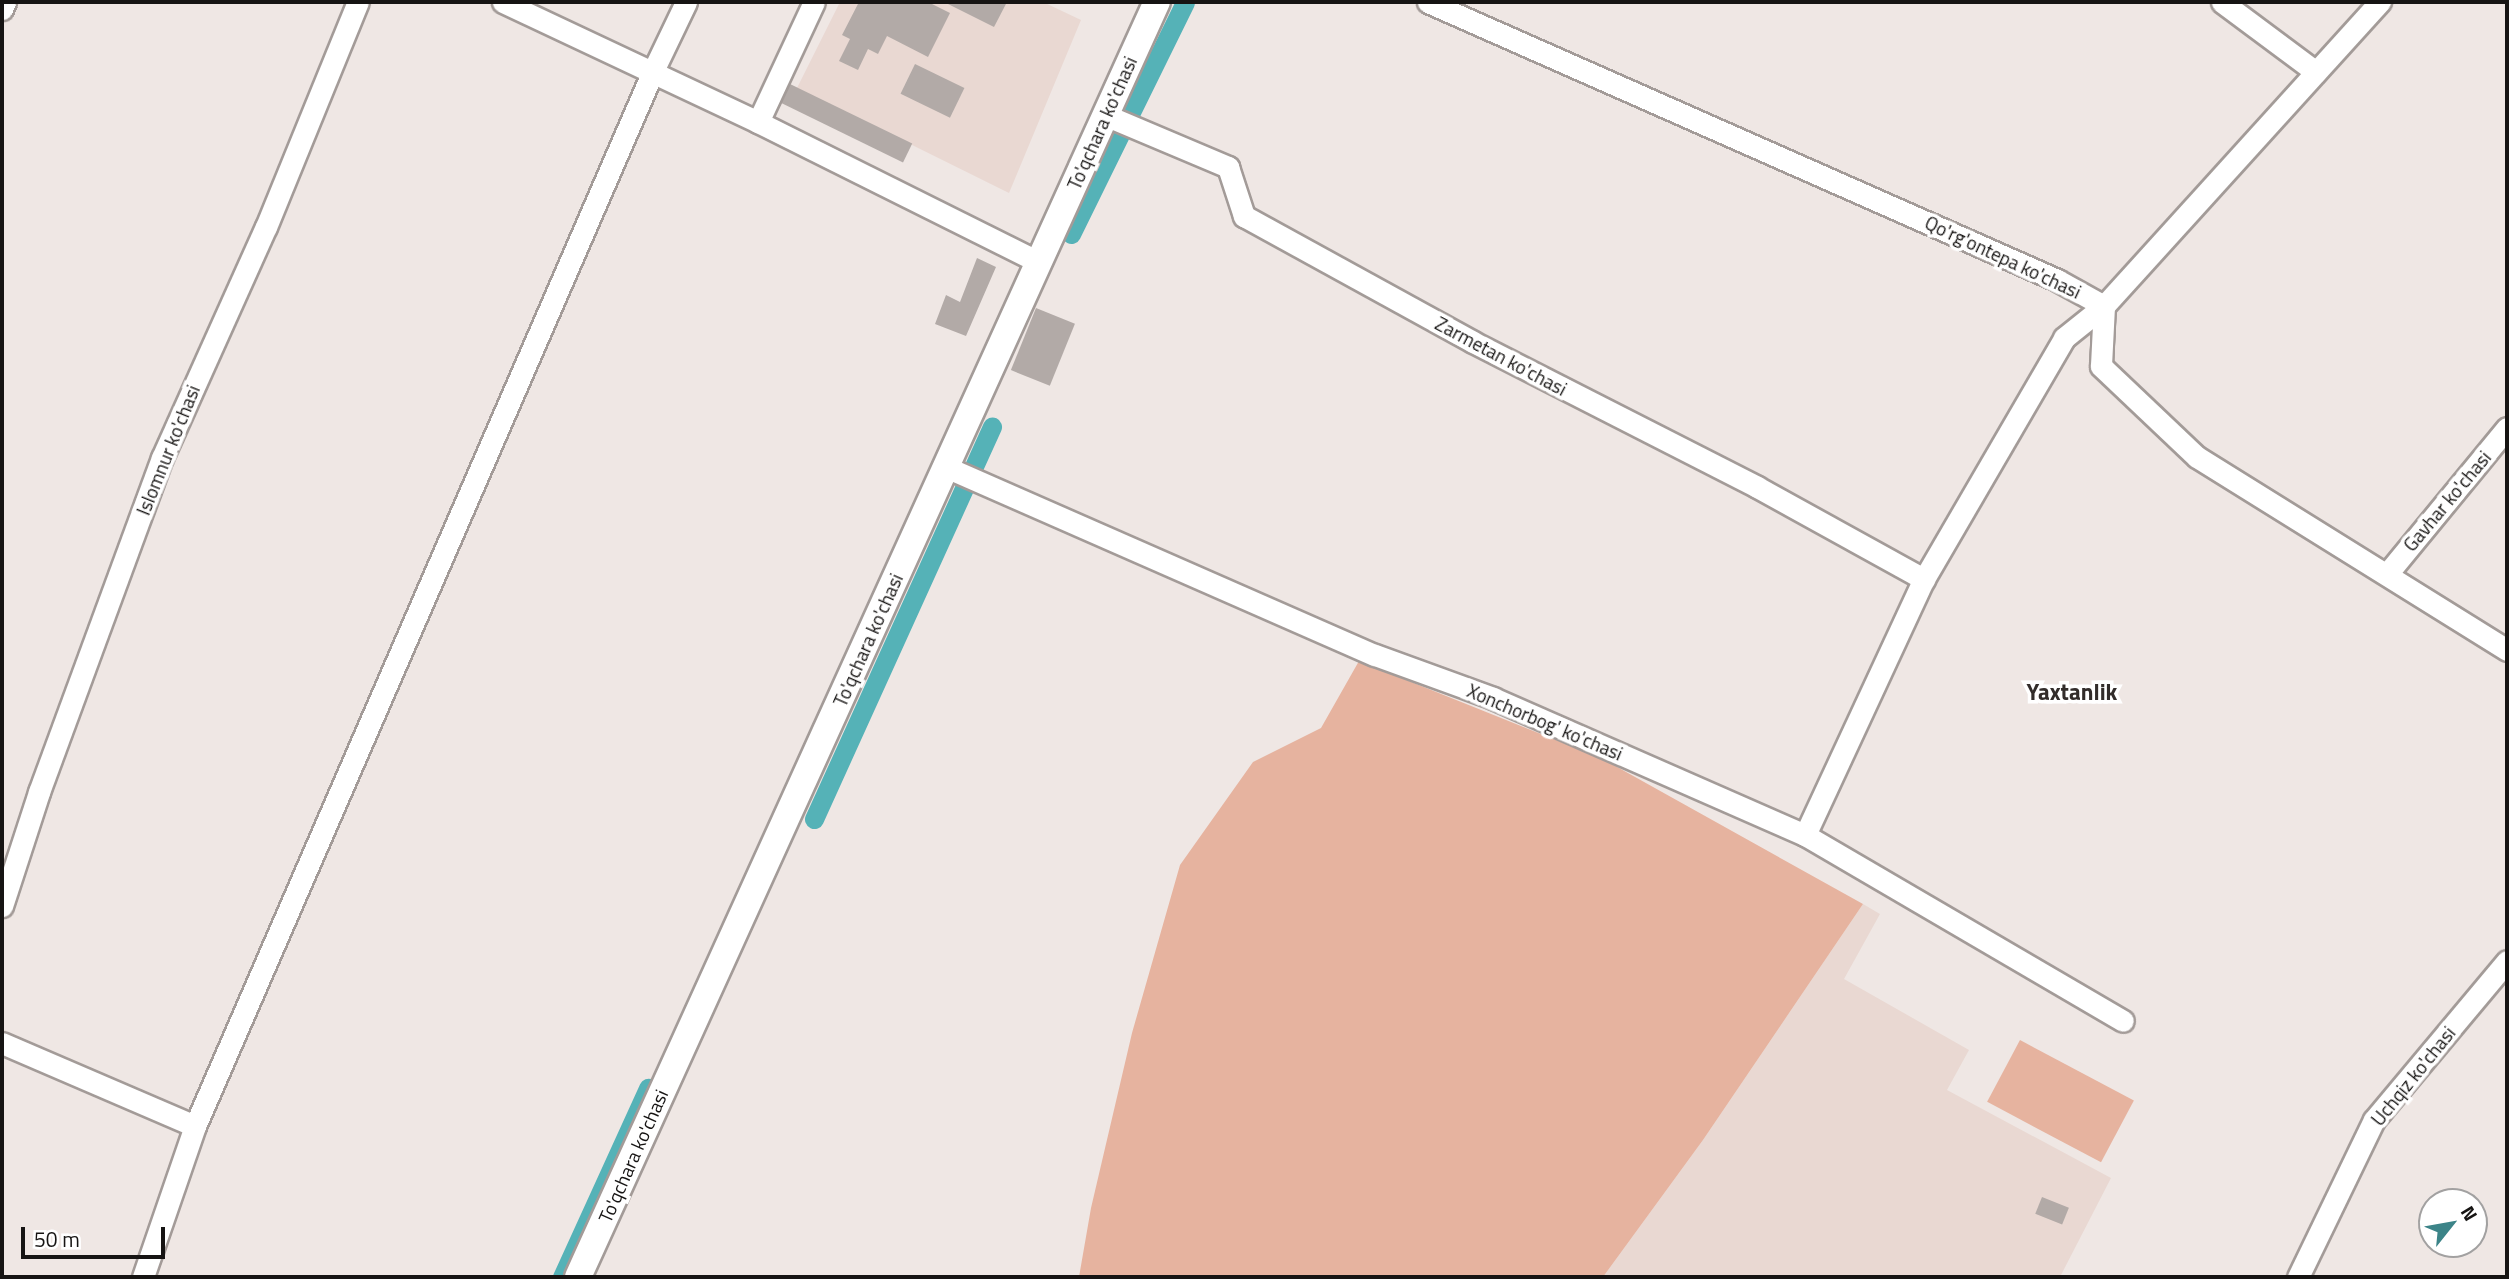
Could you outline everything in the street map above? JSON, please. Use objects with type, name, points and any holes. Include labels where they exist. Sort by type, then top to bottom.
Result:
[{"type":"street","points":[[2,9],[5,2]]},
{"type":"street","name":"Islomnur ko'chasi","points":[[2,906],[38,792],[162,458],[265,227],[358,2]]},
{"type":"street","points":[[503,2],[653,71],[1039,262]]},
{"type":"street","points":[[143,1277],[195,1126],[653,71],[687,2]]},
{"type":"street","points":[[758,122],[814,2]]},
{"type":"street","name":"To'qchara ko'chasi","points":[[578,1277],[1157,2]]},
{"type":"street","name":"Qo'rg'ontepa ko'chasi","points":[[1428,2],[2057,280],[2104,306],[2101,366],[2197,457],[2507,650]]},
{"type":"street","points":[[2222,2],[2316,72]]},
{"type":"street","points":[[1805,835],[1924,579],[2064,338],[2104,306],[2380,2]]},
{"type":"street","name":"Zarmetan ko'chasi","points":[[1105,115],[1228,167],[1244,216],[1473,342],[1757,487],[1924,579]]},
{"type":"street","name":"Gavhar ko'chasi","points":[[2387,574],[2507,428]]},
{"type":"street","name":"Xonchorbog' ko'chasi","points":[[946,467],[1375,655],[1493,698],[1805,835],[2123,1021]]},
{"type":"street","name":"Uchqiz ko'chasi","points":[[2298,1277],[2374,1121],[2507,961]]},
{"type":"street","points":[[2,1043],[195,1126]]},
{"type":"shaded area","points":[[840,2],[1043,2],[1081,20],[1009,193],[797,88]]},
{"type":"shaded area","points":[[1359,661],[1601,758],[1863,904],[1703,1140],[1603,1277],[1079,1277],[1091,1208],[1132,1033],[1180,865],[1253,762],[1321,728]]},
{"type":"shaded area","points":[[1863,904],[1880,914],[1844,979],[1969,1050],[1947,1090],[2111,1178],[2060,1277],[1603,1277],[1703,1140]]},
{"type":"shaded area","points":[[2020,1040],[2134,1101],[2101,1162],[1987,1102]]},
{"type":"building","points":[[859,2],[928,2],[950,13],[928,57],[887,36],[878,54],[868,49],[858,70],[839,61],[850,39],[842,35]]},
{"type":"building","points":[[944,2],[1007,2],[994,27]]},
{"type":"building","points":[[915,64],[964,88],[950,118],[901,94]]},
{"type":"building","points":[[790,84],[912,144],[903,162],[781,103]]},
{"type":"building","points":[[977,258],[996,267],[966,336],[935,324],[946,295],[960,302]]},
{"type":"building","points":[[1036,308],[1075,324],[1050,386],[1011,370]]},
{"type":"building","points":[[2042,1197],[2069,1208],[2062,1225],[2035,1214]]},
{"type":"waterway","points":[[1071,234],[1185,2]]},
{"type":"waterway","points":[[814,819],[992,427]]},
{"type":"waterway","points":[[562,1277],[648,1088]]},
{"type":"district","name":"Yaxtanlik","points":[[2072,692]]}]
